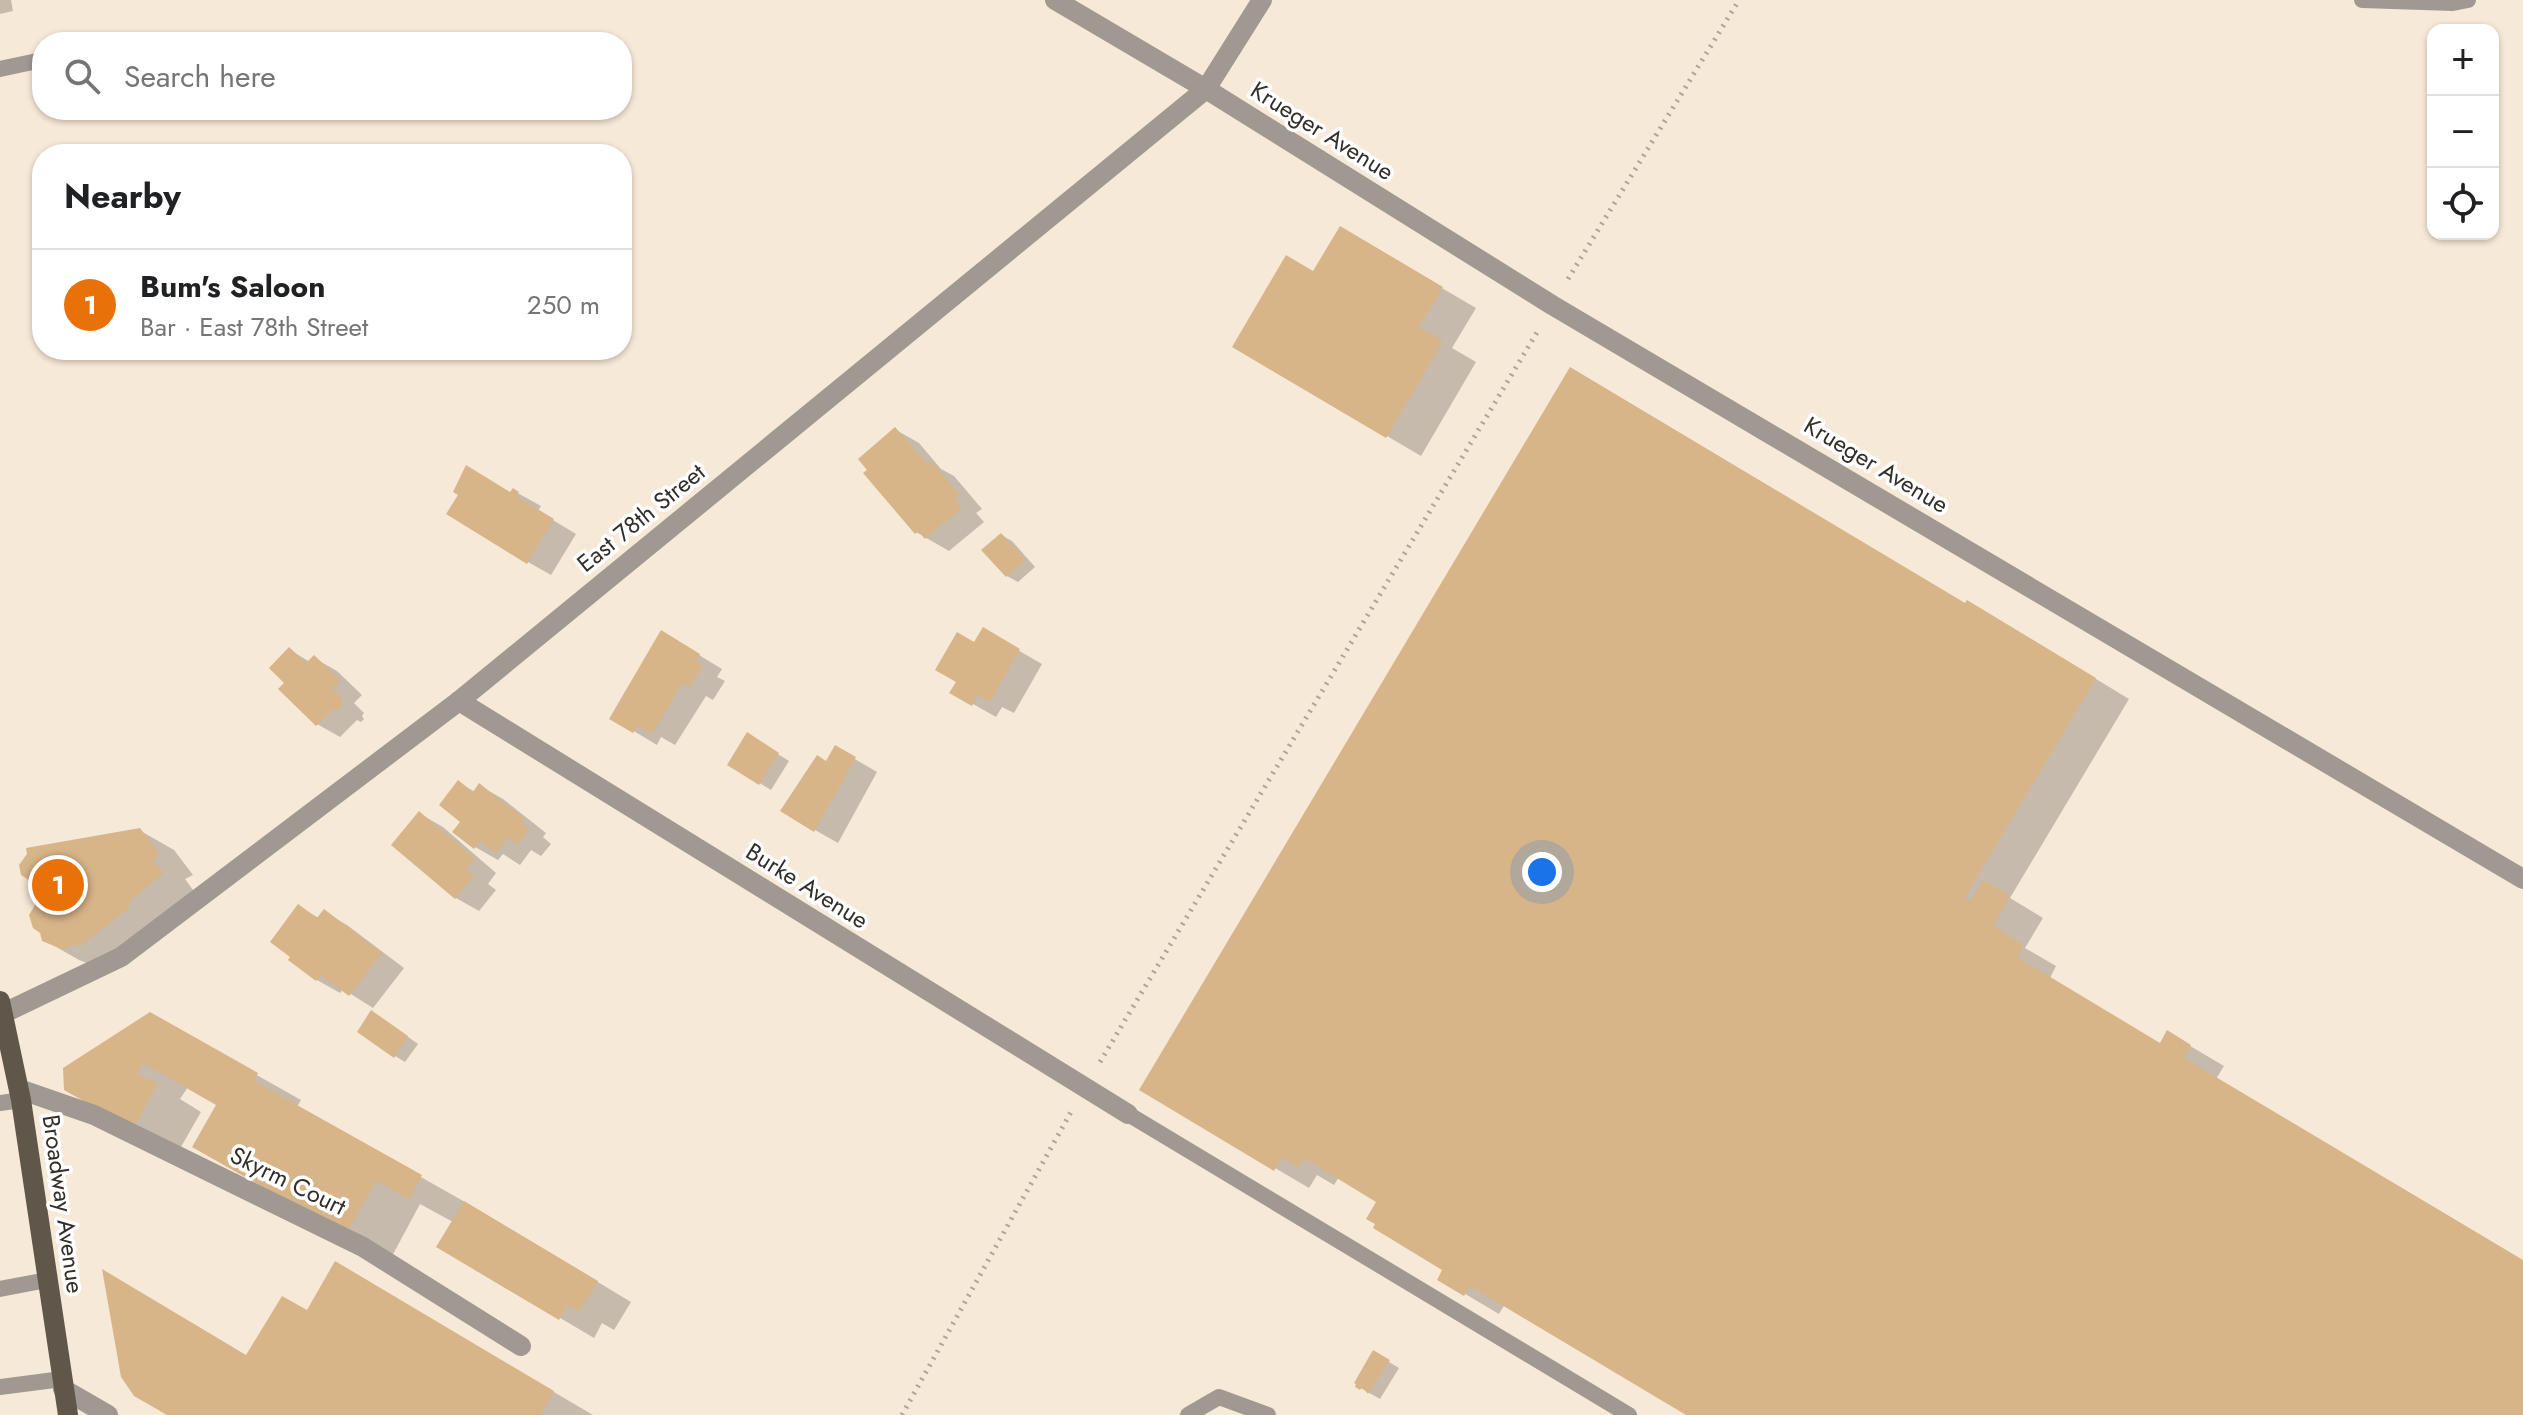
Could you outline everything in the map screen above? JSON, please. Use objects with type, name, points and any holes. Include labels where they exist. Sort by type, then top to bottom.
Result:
[{"type":"main road","name":"Broadway Avenue","points":[[1,1010],[20,1094],[68,1415]]},
{"type":"street","name":"Krueger Avenue","points":[[1055,0],[1206,89],[1536,295],[2523,879]]},
{"type":"street","name":"East 78th Street","points":[[1,1010],[121,957],[459,701],[1206,89],[1262,0]]},
{"type":"street","name":"Burke Avenue","points":[[459,701],[1128,1114]]},
{"type":"street","name":"Skyrm Court","points":[[20,1094],[94,1115],[363,1247],[521,1346]]},
{"type":"street","points":[[62,1384],[108,1415]]},
{"type":"lane","points":[[2362,0],[2453,3],[2468,0]]},
{"type":"lane","points":[[0,69],[32,62]]},
{"type":"lane","points":[[0,1103],[20,1094]]},
{"type":"lane","points":[[1128,1114],[1629,1415]]},
{"type":"lane","points":[[0,1289],[47,1280]]},
{"type":"lane","points":[[0,1387],[62,1384]]},
{"type":"lane","points":[[1188,1415],[1219,1397],[1268,1415]]},
{"type":"path","points":[[1567,281],[1739,0]]},
{"type":"path","points":[[1094,1071],[1539,329]]},
{"type":"path","points":[[902,1415],[1071,1111]]},
{"type":"building","points":[[1340,226],[1443,287],[1419,327],[1443,341],[1386,438],[1232,347],[1286,255],[1313,271]]},
{"type":"building","points":[[1570,367],[2096,678],[1965,897],[1971,901],[1983,880],[2010,896],[1993,926],[2023,945],[2017,957],[2160,1043],[2167,1030],[2191,1045],[2184,1058],[2523,1260],[2523,1415],[1686,1415],[1470,1286],[1464,1296],[1437,1280],[1442,1270],[1373,1228],[1375,1224],[1366,1219],[1376,1202],[1304,1158],[1299,1167],[1282,1157],[1274,1171],[1139,1090]]},
{"type":"building","points":[[895,427],[927,464],[931,461],[960,495],[955,499],[962,508],[925,539],[918,531],[915,534],[863,473],[867,470],[858,459]]},
{"type":"building","points":[[466,465],[510,492],[513,488],[519,492],[516,496],[554,519],[527,564],[446,514],[458,495],[453,492]]},
{"type":"building","points":[[1001,533],[1026,560],[1006,577],[981,550]]},
{"type":"building","points":[[983,627],[1020,649],[990,702],[978,695],[972,706],[949,693],[956,682],[935,670],[957,632],[974,642]]},
{"type":"building","points":[[661,630],[700,654],[696,662],[703,666],[689,688],[682,684],[652,734],[638,726],[633,733],[609,719]]},
{"type":"building","points":[[289,647],[306,663],[314,655],[341,681],[333,689],[343,699],[340,702],[343,705],[337,711],[334,708],[316,726],[278,689],[284,683],[269,668]]},
{"type":"building","points":[[747,732],[779,753],[759,785],[727,765]]},
{"type":"building","points":[[835,745],[856,757],[814,832],[780,811],[817,755],[826,761]]},
{"type":"building","points":[[458,780],[473,792],[479,783],[524,819],[521,823],[530,829],[517,845],[508,837],[496,853],[480,841],[474,849],[452,832],[460,822],[439,805]]},
{"type":"building","points":[[419,811],[475,859],[466,869],[474,876],[455,899],[391,845]]},
{"type":"building","points":[[140,828],[160,855],[153,859],[163,874],[130,900],[129,908],[80,946],[71,945],[64,950],[42,941],[29,915],[35,905],[30,881],[21,875],[19,865],[27,854],[26,848]]},
{"type":"building","points":[[298,904],[317,918],[324,909],[382,953],[349,996],[321,975],[316,981],[270,942]]},
{"type":"building","points":[[371,1010],[408,1036],[394,1058],[357,1032]]},
{"type":"building","points":[[150,1012],[258,1073],[254,1081],[422,1175],[409,1199],[376,1181],[346,1234],[192,1147],[216,1105],[143,1063],[137,1073],[158,1084],[133,1129],[64,1090],[63,1068]]},
{"type":"building","points":[[464,1201],[598,1281],[579,1312],[567,1305],[559,1320],[436,1247]]},
{"type":"building","points":[[335,1261],[554,1391],[540,1415],[167,1415],[134,1396],[121,1377],[102,1269],[246,1355],[282,1296],[307,1310]]},
{"type":"building","points":[[1373,1350],[1390,1360],[1368,1394],[1362,1387],[1360,1390],[1355,1387],[1354,1383]]},
{"type":"place","name":"Bum's Saloon","points":[[58,885]]}]
